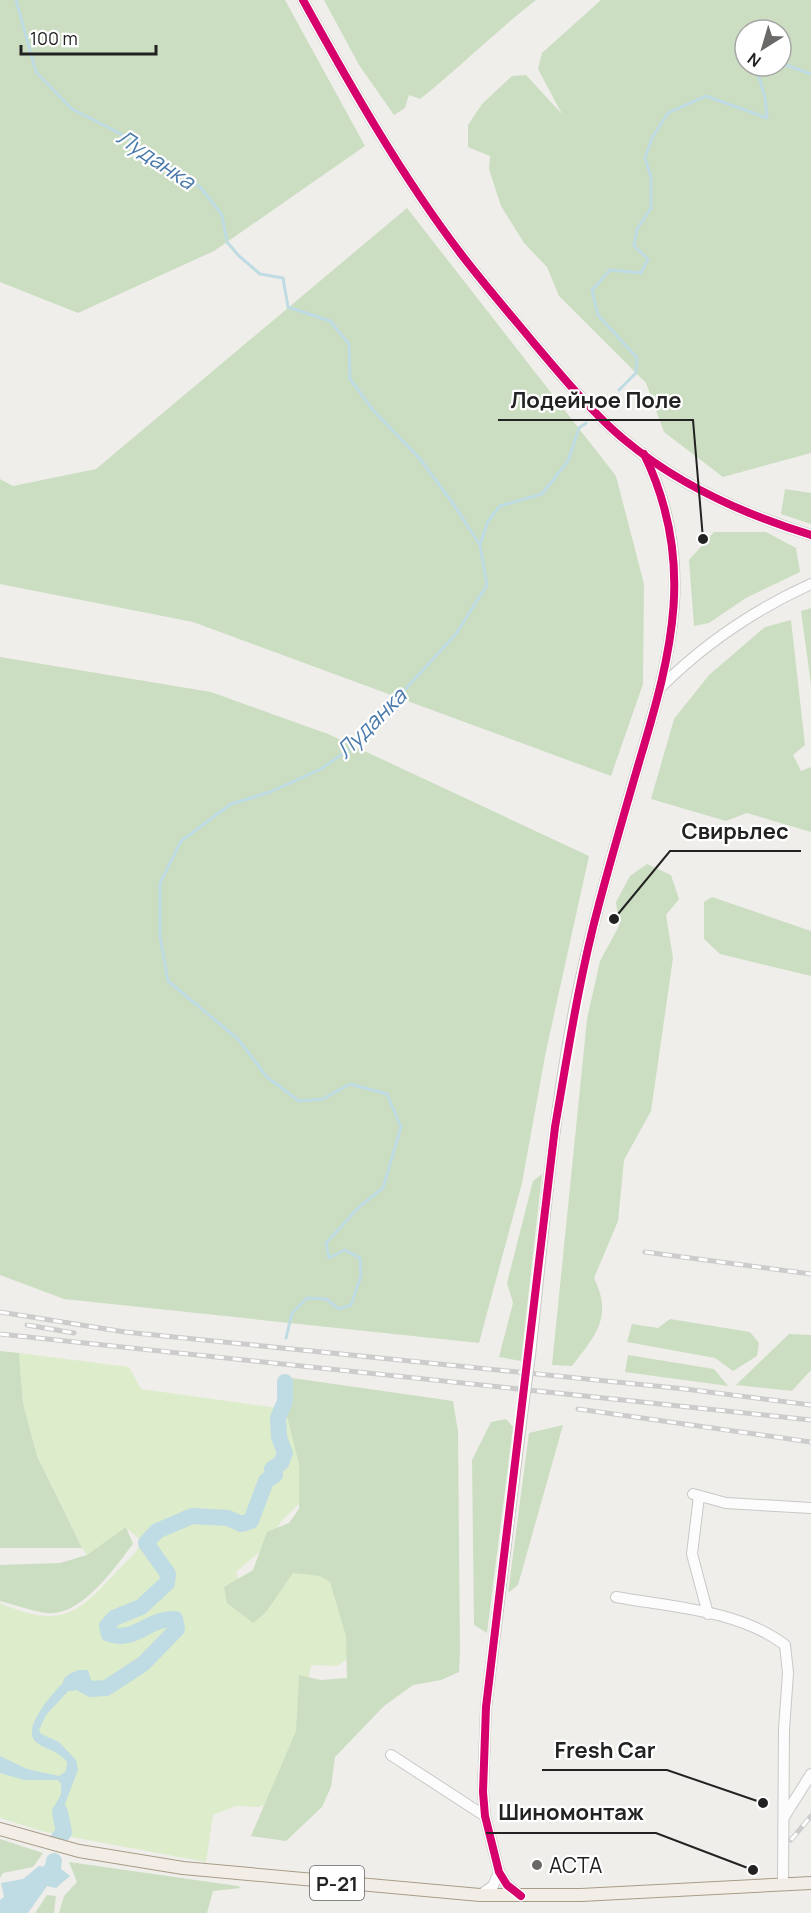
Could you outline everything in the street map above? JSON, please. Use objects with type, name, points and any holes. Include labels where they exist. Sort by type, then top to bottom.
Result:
[{"type":"main road","name":"Р-21","points":[[0,1829],[79,1851],[183,1868],[480,1895]]},
{"type":"main road","points":[[480,1895],[521,1896],[811,1883]]},
{"type":"street","points":[[303,0],[399,163],[460,254],[555,368],[625,441],[644,454],[686,481],[737,509],[811,535]]},
{"type":"street","points":[[521,1896],[507,1885],[499,1872],[485,1816],[483,1792],[486,1707],[530,1354],[555,1127],[575,1005],[598,905],[662,687],[671,642],[676,594],[673,552],[667,516],[654,474],[644,454]]},
{"type":"street","points":[[662,687],[689,659],[741,620],[774,601],[811,584]]},
{"type":"street","points":[[708,1614],[692,1554],[696,1495],[726,1503],[811,1508]]},
{"type":"street","points":[[616,1597],[708,1614],[765,1630],[785,1645],[788,1673],[783,1884]]},
{"type":"street","points":[[391,1755],[485,1816]]},
{"type":"street","points":[[784,1817],[811,1774]]},
{"type":"street","points":[[480,1895],[493,1886],[499,1872]]},
{"type":"green space","points":[[0,0],[285,0],[365,146],[214,251],[78,313],[0,282]]},
{"type":"green space","points":[[324,0],[536,0],[420,99],[409,95],[405,108],[394,115],[359,65]]},
{"type":"green space","points":[[601,0],[811,0],[811,453],[723,477],[664,432],[646,383],[559,296],[547,267],[524,243],[501,206],[489,169],[490,156],[468,147],[468,125],[482,104],[512,76],[526,75],[562,114],[538,69],[542,53]]},
{"type":"green space","points":[[407,208],[616,476],[644,584],[643,684],[611,776],[193,622],[0,584],[0,479],[13,486],[96,469]]},
{"type":"green space","points":[[785,489],[811,493],[811,524],[781,514]]},
{"type":"green space","points":[[714,532],[766,532],[796,548],[800,572],[746,598],[709,623],[694,626],[689,560]]},
{"type":"green space","points":[[811,608],[811,685],[801,611]]},
{"type":"green space","points":[[791,620],[805,745],[793,755],[801,771],[811,767],[811,832],[747,813],[726,821],[651,799],[674,719],[709,675],[765,627]]},
{"type":"green space","points":[[0,657],[211,692],[328,734],[589,856],[546,1051],[522,1183],[479,1343],[64,1299],[0,1275]]},
{"type":"green space","points":[[647,864],[671,875],[679,899],[666,915],[673,958],[651,1111],[624,1160],[618,1221],[594,1278],[602,1304],[599,1325],[595,1335],[572,1366],[552,1365],[587,1019],[600,961],[619,926],[616,902],[630,876]]},
{"type":"green space","points":[[712,897],[811,931],[811,976],[720,954],[704,939],[704,902]]},
{"type":"green space","points":[[542,1174],[521,1361],[499,1357],[513,1303],[507,1283],[533,1181]]},
{"type":"green space","points":[[670,1319],[750,1332],[759,1343],[757,1356],[733,1371],[715,1358],[627,1342],[632,1324],[658,1328]]},
{"type":"green space","points":[[789,1334],[811,1335],[811,1370],[792,1391],[736,1385]]},
{"type":"green space","points":[[0,1351],[19,1353],[23,1403],[37,1456],[82,1548],[0,1548]]},
{"type":"green space","points":[[19,1353],[129,1367],[141,1389],[307,1412],[309,1486],[297,1506],[281,1521],[270,1543],[236,1572],[244,1597],[297,1559],[322,1551],[357,1653],[337,1666],[311,1665],[304,1705],[278,1801],[258,1807],[236,1806],[213,1815],[206,1862],[45,1832],[0,1818],[0,1603],[25,1612],[46,1616],[62,1614],[77,1608],[90,1599],[135,1553],[142,1541],[126,1528],[87,1555],[82,1548],[37,1456],[23,1403]]},
{"type":"green space","points":[[628,1355],[714,1369],[728,1386],[625,1372]]},
{"type":"green space","points":[[292,1378],[453,1401],[458,1431],[460,1652],[459,1672],[441,1680],[413,1685],[384,1706],[335,1757],[331,1787],[322,1807],[286,1841],[251,1836],[296,1731],[299,1675],[321,1680],[347,1678],[346,1636],[330,1582],[320,1576],[293,1573],[266,1612],[253,1623],[227,1603],[224,1587],[253,1570],[267,1532],[289,1523],[299,1509],[299,1464],[287,1416]]},
{"type":"green space","points":[[506,1419],[513,1427],[487,1633],[474,1625],[472,1460],[491,1422]]},
{"type":"green space","points":[[563,1425],[518,1585],[508,1593],[529,1433]]},
{"type":"green space","points":[[126,1527],[133,1544],[106,1578],[84,1600],[71,1608],[45,1613],[0,1601],[0,1565],[60,1563],[87,1555]]},
{"type":"green space","points":[[0,1839],[43,1853],[33,1867],[3,1873],[0,1878]]},
{"type":"green space","points":[[69,1862],[241,1888],[213,1891],[207,1913],[59,1913],[64,1896],[77,1882]]},
{"type":"green space","points":[[47,1895],[56,1896],[54,1913],[35,1913]]},
{"type":"water","points":[[77,1670],[88,1670],[91,1680],[86,1677],[82,1681],[91,1689],[70,1689],[46,1715],[39,1730],[41,1734],[59,1742],[76,1760],[78,1770],[63,1809],[68,1829],[64,1832],[59,1828],[53,1809],[61,1794],[61,1784],[58,1780],[24,1780],[0,1773],[0,1756],[27,1769],[59,1776],[66,1771],[67,1762],[55,1752],[36,1742],[32,1735],[33,1726],[45,1704]]},
{"type":"water","points":[[39,1866],[61,1869],[70,1876],[56,1888],[47,1886],[28,1913],[0,1913],[0,1900],[4,1897],[1,1883],[23,1879]]},
{"type":"waterway","name":"Луданка","points":[[16,0],[36,72],[72,109],[121,134],[201,188],[222,215],[227,242],[239,256],[260,274],[283,278],[288,307],[330,321],[349,344],[350,379],[373,410],[420,459],[480,545],[487,585],[456,634],[352,747],[321,769],[270,792],[231,804],[181,841],[160,883],[160,936],[168,981],[238,1039],[267,1077],[299,1101],[323,1099],[350,1084],[387,1094],[401,1127],[383,1188],[359,1207],[326,1243],[329,1258],[345,1250],[360,1258],[361,1276],[351,1305],[339,1309],[326,1299],[307,1298],[292,1313],[286,1338]]},
{"type":"waterway","points":[[793,67],[811,74]]},
{"type":"waterway","points":[[619,390],[636,373],[637,358],[598,315],[592,290],[610,270],[641,273],[648,259],[634,246],[637,229],[651,208],[651,177],[645,158],[652,138],[668,113],[706,96],[767,118],[765,97],[759,78]]},
{"type":"waterway","points":[[480,545],[488,521],[500,506],[542,494],[568,461],[579,428],[586,423]]},
{"type":"waterway","name":"Луданка","points":[[71,1683],[75,1680],[91,1689],[106,1688],[143,1664],[177,1629],[175,1619],[166,1619],[135,1633],[119,1636],[109,1634],[107,1626],[114,1618],[141,1607],[167,1583],[168,1574],[146,1543],[157,1531],[192,1516],[228,1518],[241,1524],[251,1521],[266,1481],[275,1475],[272,1469],[281,1463],[285,1453],[279,1437],[278,1418],[285,1401],[285,1382]]},
{"type":"waterway","name":"Луданка","points":[[58,1839],[64,1832],[60,1812]]},
{"type":"waterway","name":"Луданка","points":[[11,1913],[53,1868],[54,1861]]},
{"type":"railway","points":[[645,1252],[811,1274]]},
{"type":"railway","points":[[0,1312],[125,1332],[685,1389],[811,1405]]},
{"type":"railway","points":[[27,1325],[74,1333]]},
{"type":"railway","points":[[0,1334],[811,1420]]},
{"type":"railway","points":[[578,1409],[811,1442]]},
{"type":"railway","points":[[791,1840],[811,1816]]},
{"type":"cycle path","points":[[303,0],[378,130],[439,224],[497,298],[590,407],[614,431],[646,457],[691,485],[738,508],[811,535]]},
{"type":"cycle path","points":[[521,1896],[507,1885],[499,1872],[485,1816],[483,1792],[486,1707],[555,1127],[592,932],[661,681],[674,606],[674,569],[670,532],[660,493],[644,454]]},
{"type":"place","name":"Лодейное Поле","points":[[703,539]]},
{"type":"place","name":"Свирьлес","points":[[614,919]]},
{"type":"place","name":"Fresh Car","points":[[763,1803]]},
{"type":"place","name":"АСТА","points":[[537,1865]]},
{"type":"place","name":"Шиномонтаж","points":[[753,1870]]}]
